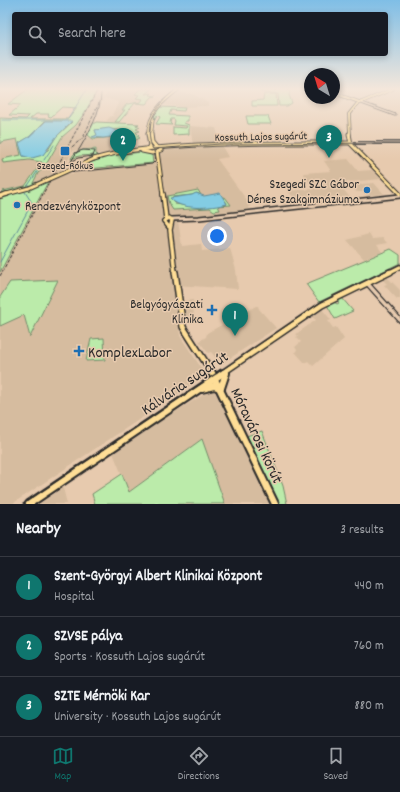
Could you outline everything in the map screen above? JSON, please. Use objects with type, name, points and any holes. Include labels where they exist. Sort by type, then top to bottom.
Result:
[{"type":"main road","points":[[154,113],[150,121],[148,134],[150,145],[147,150],[153,155],[158,165]]},
{"type":"main road","name":"Móravárosi körút","points":[[155,113],[151,137],[157,150],[158,165],[166,209],[170,221],[182,324],[216,378],[275,504]]},
{"type":"main road","points":[[350,113],[349,114],[351,143],[400,195]]},
{"type":"main road","points":[[345,143],[351,143]]},
{"type":"main road","points":[[345,143],[351,143]]},
{"type":"main road","name":"Kossuth Lajos sugárút","points":[[0,196],[30,188],[94,159],[122,153],[218,144],[345,143]]},
{"type":"main road","points":[[136,151],[145,149],[150,145]]},
{"type":"main road","name":"Kossuth Lajos sugárút","points":[[122,153],[147,150]]},
{"type":"main road","name":"Kálvária sugárút","points":[[30,504],[198,391],[226,370],[322,305],[400,268]]},
{"type":"main road","points":[[198,391],[210,387],[221,388],[226,370]]},
{"type":"street","points":[[387,113],[395,115]]},
{"type":"street","points":[[351,143],[400,143]]},
{"type":"street","points":[[170,221],[400,195]]},
{"type":"street","points":[[367,283],[400,320]]},
{"type":"shaded area","points":[[85,113],[97,113],[87,134],[93,139],[128,136],[128,143],[119,145],[119,152],[96,154],[96,148],[72,151],[62,173],[54,177],[51,181],[66,174],[86,172],[86,169],[153,163],[152,155],[162,148],[193,145],[190,126],[216,128],[220,143],[228,157],[217,159],[251,206],[248,207],[250,212],[178,221],[182,246],[201,244],[202,251],[230,248],[236,270],[238,289],[175,285],[180,336],[206,375],[12,504],[0,504],[0,272],[36,204],[44,180],[33,183],[38,173],[45,168],[62,137],[76,125]]},
{"type":"shaded area","points":[[113,113],[123,113],[115,122],[106,121],[111,116],[115,116],[112,115]]},
{"type":"shaded area","points":[[17,139],[21,156],[3,159],[3,162],[24,160],[42,162],[25,186],[0,191],[0,144],[1,142]]},
{"type":"shaded area","points":[[348,159],[358,171],[372,170],[381,179],[338,183],[352,200],[301,206],[288,191],[314,189],[303,173],[331,171],[324,161]]},
{"type":"shaded area","name":"Szegedi SZC Gábor Dénes Szakgimnáziuma","points":[[374,183],[384,194],[367,195],[364,192],[357,192],[348,185]]},
{"type":"shaded area","points":[[369,234],[372,239],[383,238],[387,243],[377,245],[382,252],[364,259],[347,240]]},
{"type":"shaded area","points":[[387,277],[400,290],[400,298],[397,299],[384,285],[387,284],[382,279]]},
{"type":"shaded area","points":[[193,300],[194,319],[186,321],[182,301]]},
{"type":"shaded area","points":[[258,306],[276,328],[221,364],[211,352],[208,353],[199,341],[206,337],[207,333]]},
{"type":"shaded area","points":[[322,309],[331,320],[328,321],[333,328],[336,327],[344,339],[313,366],[308,361],[305,363],[295,352],[297,350],[295,347],[301,342],[296,337],[298,336],[296,334],[316,320],[311,316]]},
{"type":"shaded area","points":[[213,389],[240,438],[272,504],[225,504],[201,440],[129,492],[113,453],[155,424]]},
{"type":"shaded area","points":[[63,488],[67,504],[39,504]]},
{"type":"green space","points":[[12,113],[56,113],[51,117],[48,116],[49,114],[36,114],[30,119],[68,119],[73,113],[85,113],[76,125],[62,137],[44,168],[38,173],[33,183],[49,180],[0,272],[0,197],[2,191],[25,186],[42,162],[29,160],[3,163],[2,159],[21,155],[17,139],[1,142],[0,144],[0,118],[26,119],[29,116],[9,115]],"holes":[[[45,121],[72,122],[56,137],[48,150],[32,158],[23,156],[19,143],[29,137]]]},
{"type":"green space","points":[[123,113],[127,113],[119,122],[115,122]]},
{"type":"green space","points":[[156,113],[170,113],[169,115],[188,116],[188,121],[185,121],[184,123],[189,125],[189,134],[173,135],[173,127],[186,128],[187,126],[174,125],[174,119],[171,119],[170,123],[172,125],[156,124],[160,117],[157,115],[152,124]]},
{"type":"green space","points":[[246,116],[268,116],[271,124],[248,124]]},
{"type":"green space","points":[[96,122],[139,124],[136,125],[140,127],[136,129],[140,131],[136,132],[139,135],[137,136],[140,138],[125,145],[128,143],[127,136],[93,139],[88,135],[93,124]],"holes":[[[95,130],[121,130],[126,134],[103,138],[95,136],[97,135]]]},
{"type":"green space","points":[[96,149],[96,154],[98,156],[79,156],[71,159],[78,151]]},
{"type":"green space","points":[[143,152],[152,155],[153,163],[86,169],[87,165],[93,161],[114,155]]},
{"type":"green space","points":[[198,190],[201,195],[197,193],[172,197],[175,204],[196,207],[226,205],[227,203],[223,198],[225,197],[231,205],[218,206],[220,210],[214,211],[210,208],[173,210],[169,204],[167,196]]},
{"type":"green space","points":[[391,249],[400,255],[400,263],[319,302],[306,284]]},
{"type":"green space","points":[[58,280],[30,337],[24,315],[0,326],[0,297],[10,282]]},
{"type":"green space","points":[[342,298],[353,311],[335,319],[327,305],[334,302],[337,304],[339,303],[337,301]]},
{"type":"green space","points":[[104,338],[105,360],[86,361],[91,339]]},
{"type":"green space","points":[[262,431],[283,486],[287,504],[272,504],[240,438]]},
{"type":"green space","points":[[202,439],[225,504],[95,504],[92,494],[122,474],[129,492]]},
{"type":"water","points":[[46,121],[72,121],[56,137],[43,155],[32,158],[23,156],[19,143],[29,137]]},
{"type":"water","points":[[109,128],[117,131],[125,130],[124,132],[127,132],[126,135],[103,138],[92,137],[97,135],[95,130]]},
{"type":"water","points":[[196,193],[204,196],[220,193],[227,204],[213,207],[188,207],[175,202],[170,198],[192,195]]},
{"type":"waterway","points":[[68,119],[72,113]]},
{"type":"waterway","points":[[2,120],[67,120]]},
{"type":"waterway","points":[[44,160],[54,145]]},
{"type":"waterway","points":[[27,187],[43,163]]},
{"type":"waterway","points":[[0,262],[32,203],[25,192]]},
{"type":"tram line","points":[[77,152],[94,122],[97,113]]},
{"type":"tram line","points":[[156,113],[152,118],[149,132],[151,146],[153,149],[220,144],[400,143]]},
{"type":"tram line","points":[[72,162],[69,170],[75,172],[152,164],[156,160],[154,151],[159,149]]},
{"type":"tram line","points":[[72,162],[78,158],[93,156],[95,151],[83,150],[77,152]]},
{"type":"tram line","points":[[72,162],[77,152]]},
{"type":"tram line","points":[[216,374],[320,303],[400,264]]},
{"type":"tram line","points":[[23,504],[217,373]]},
{"type":"railway","points":[[0,276],[86,113]]},
{"type":"railway","points":[[68,150],[83,138],[95,113]]},
{"type":"place","name":"Szeged-Rókus","points":[[65,151]]},
{"type":"place","name":"SZTE Mérnöki Kar","points":[[329,158]]},
{"type":"place","name":"SZVSE pálya","points":[[123,161]]},
{"type":"place","name":"Szegedi SZC Gábor Dénes Szakgimnáziuma","points":[[367,190]]},
{"type":"place","name":"Rendezvényközpont","points":[[17,205]]},
{"type":"place","name":"Belgyógyászati Klinika","points":[[212,310]]},
{"type":"place","name":"Szent-Györgyi Albert Klinikai Központ","points":[[235,336]]},
{"type":"place","name":"KomplexLabor","points":[[79,351]]}]
